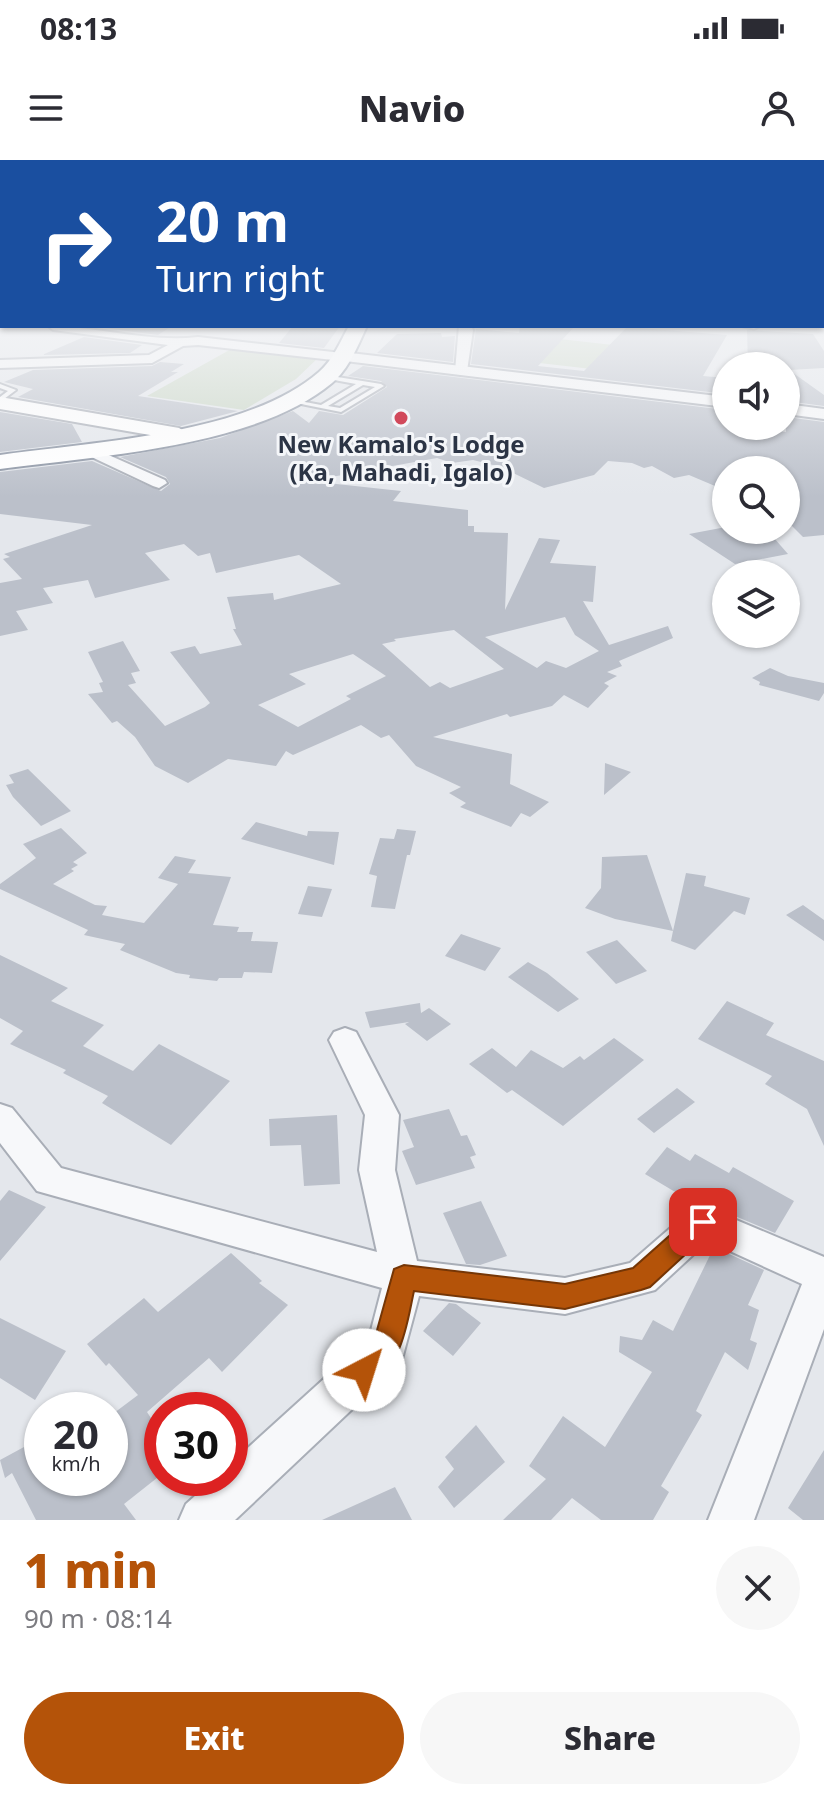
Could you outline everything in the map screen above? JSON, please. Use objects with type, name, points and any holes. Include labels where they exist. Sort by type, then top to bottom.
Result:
[{"type":"highway","points":[[0,462],[179,434],[261,413],[289,401],[331,370]]},
{"type":"main road","points":[[0,402],[179,434]]},
{"type":"street","points":[[456,370],[712,400]]},
{"type":"street","points":[[800,411],[824,414]]},
{"type":"street","points":[[86,449],[159,483]]},
{"type":"street","points":[[202,1520],[387,1349],[404,1277],[377,1170],[382,1115],[345,1040]]},
{"type":"street","points":[[0,1118],[50,1180],[404,1277],[565,1296],[641,1278],[703,1222],[824,1276],[731,1520]]},
{"type":"lane","points":[[289,401],[341,410],[381,386],[325,377]]},
{"type":"lane","points":[[321,407],[362,383]]},
{"type":"lane","points":[[0,386],[13,390],[0,402]]},
{"type":"green space","points":[[193,370],[305,370],[244,410],[147,396]]},
{"type":"building","points":[[32,370],[173,370],[171,372],[178,372],[138,396],[238,411],[181,426],[18,397],[33,389],[4,382]]},
{"type":"building","points":[[356,370],[400,370],[712,408],[712,440],[800,440],[800,419],[824,422],[824,535],[803,537],[800,534],[800,456],[712,456],[712,485],[689,475],[674,478],[652,466],[644,468],[632,463],[608,461],[594,475],[544,488],[501,467],[473,460],[452,463],[437,458],[309,481],[401,491],[393,501],[468,510],[468,526],[474,526],[474,532],[508,533],[505,610],[539,538],[560,540],[550,563],[596,566],[593,602],[583,601],[609,645],[668,626],[673,638],[619,661],[622,666],[607,672],[617,676],[604,683],[609,686],[588,708],[564,695],[552,706],[510,717],[507,714],[433,737],[512,754],[510,784],[549,802],[530,817],[521,813],[511,827],[460,807],[466,803],[449,793],[461,787],[416,766],[389,735],[381,738],[361,725],[293,755],[286,751],[276,766],[228,759],[188,783],[155,766],[135,737],[117,721],[112,723],[88,694],[103,692],[99,683],[103,682],[88,652],[123,641],[140,671],[131,673],[136,683],[128,685],[165,726],[205,707],[210,703],[170,652],[195,646],[200,654],[242,645],[233,629],[236,629],[227,597],[273,593],[274,600],[341,584],[299,555],[216,573],[210,553],[198,556],[184,544],[145,553],[170,580],[95,598],[88,580],[43,588],[53,603],[16,611],[28,630],[0,636],[0,583],[22,579],[3,559],[10,557],[4,554],[92,525],[0,514],[0,472],[92,461],[161,491],[170,484],[166,477],[120,457],[220,438],[293,411],[309,423],[319,411],[343,415],[387,387],[381,381],[348,376]],"holes":[[[565,617],[575,635],[599,651],[566,668],[546,661],[537,668],[485,637]],[[454,630],[504,669],[450,688],[440,682],[430,687],[382,644],[396,641],[394,639]],[[353,654],[386,676],[346,696],[351,699],[298,727],[258,705],[306,684],[289,674]]]},
{"type":"building","points":[[526,370],[706,370],[703,376],[712,377],[712,392]]},
{"type":"building","points":[[800,378],[824,395],[824,406],[800,403]]},
{"type":"building","points":[[0,412],[72,424],[82,442],[0,452]]},
{"type":"building","points":[[712,530],[712,544],[779,544],[788,554],[756,560],[729,560],[689,534]]},
{"type":"building","points":[[770,668],[788,676],[824,683],[824,693],[819,701],[759,685],[760,682],[752,678]]},
{"type":"building","points":[[605,763],[631,772],[604,795]]},
{"type":"building","points":[[28,769],[71,811],[41,826],[13,797],[6,785],[14,783],[9,775]]},
{"type":"building","points":[[256,822],[307,836],[308,831],[339,832],[334,865],[241,839]]},
{"type":"building","points":[[61,828],[87,853],[73,862],[78,865],[71,869],[74,871],[53,884],[95,905],[107,906],[102,915],[144,923],[178,884],[158,878],[175,856],[196,860],[188,873],[231,877],[213,925],[239,927],[237,932],[253,932],[251,941],[278,942],[272,973],[244,972],[242,978],[219,978],[217,981],[189,978],[190,975],[176,973],[120,950],[125,944],[84,935],[88,930],[0,889],[0,884],[36,858],[23,844]]},
{"type":"building","points":[[397,829],[416,831],[410,855],[407,855],[395,909],[371,907],[377,876],[369,874],[380,838],[394,839]]},
{"type":"building","points":[[647,855],[673,931],[615,919],[585,908],[601,888],[602,857]]},
{"type":"building","points":[[686,873],[706,876],[704,886],[750,898],[745,915],[734,911],[695,950],[671,941]]},
{"type":"building","points":[[308,886],[332,889],[322,917],[298,914]]},
{"type":"building","points":[[803,905],[824,920],[824,941],[786,915]]},
{"type":"building","points":[[461,934],[501,948],[485,971],[445,956]]},
{"type":"building","points":[[617,940],[647,971],[616,984],[586,952]]},
{"type":"building","points":[[0,955],[68,988],[51,1001],[104,1025],[83,1046],[133,1071],[159,1044],[230,1081],[171,1145],[102,1103],[108,1096],[63,1073],[66,1070],[10,1044],[23,1031],[0,1018]]},
{"type":"building","points":[[528,962],[579,999],[558,1012],[508,977]]},
{"type":"building","points":[[727,1001],[774,1023],[766,1035],[824,1061],[824,1146],[807,1109],[765,1084],[772,1076],[698,1039]]},
{"type":"building","points":[[420,1003],[421,1013],[429,1008],[451,1024],[427,1041],[405,1024],[409,1022],[370,1028],[365,1012]]},
{"type":"building","points":[[614,1038],[644,1060],[563,1126],[512,1090],[507,1093],[469,1064],[492,1048],[516,1067],[531,1050],[563,1068],[580,1056],[584,1060]]},
{"type":"building","points":[[677,1088],[695,1102],[654,1133],[637,1119]]},
{"type":"building","points":[[449,1109],[461,1136],[467,1135],[476,1155],[470,1157],[475,1168],[416,1185],[402,1151],[414,1147],[403,1120]]},
{"type":"building","points":[[337,1115],[340,1184],[304,1186],[301,1145],[270,1146],[269,1119]]},
{"type":"building","points":[[667,1147],[690,1161],[695,1154],[729,1173],[733,1167],[794,1201],[775,1233],[704,1203],[697,1205],[645,1174]]},
{"type":"building","points":[[9,1190],[46,1207],[0,1261],[0,1201]]},
{"type":"building","points":[[481,1201],[507,1256],[480,1265],[466,1264],[443,1213]]},
{"type":"building","points":[[714,1247],[764,1270],[748,1305],[759,1310],[750,1340],[757,1343],[748,1370],[725,1352],[696,1411],[702,1415],[661,1486],[669,1492],[653,1520],[601,1520],[572,1498],[551,1520],[503,1520],[546,1479],[529,1466],[563,1416],[605,1447],[652,1372],[619,1352],[620,1336],[642,1340],[653,1320],[673,1331]]},
{"type":"building","points":[[231,1253],[262,1281],[259,1283],[288,1305],[222,1372],[209,1358],[170,1392],[144,1392],[144,1488],[124,1504],[136,1520],[36,1520],[12,1473],[5,1478],[0,1460],[24,1447],[24,1496],[128,1496],[128,1402],[138,1395],[87,1344],[144,1298],[158,1312]]},
{"type":"building","points":[[449,1303],[456,1304],[481,1323],[453,1356],[423,1331]]},
{"type":"building","points":[[0,1318],[66,1351],[40,1392],[24,1393],[0,1378]]},
{"type":"building","points":[[476,1425],[505,1462],[454,1508],[438,1487],[454,1469],[445,1457]]},
{"type":"building","points":[[824,1450],[824,1520],[803,1520],[788,1508]]},
{"type":"building","points":[[395,1487],[412,1520],[322,1520]]},
{"type":"place","name":"New Kamalo's Lodge (Ka, Mahadi, Igalo)","points":[[401,418]]},
{"type":"route","points":[[364,1370],[387,1349],[404,1277],[565,1296],[641,1278],[703,1222]]}]
